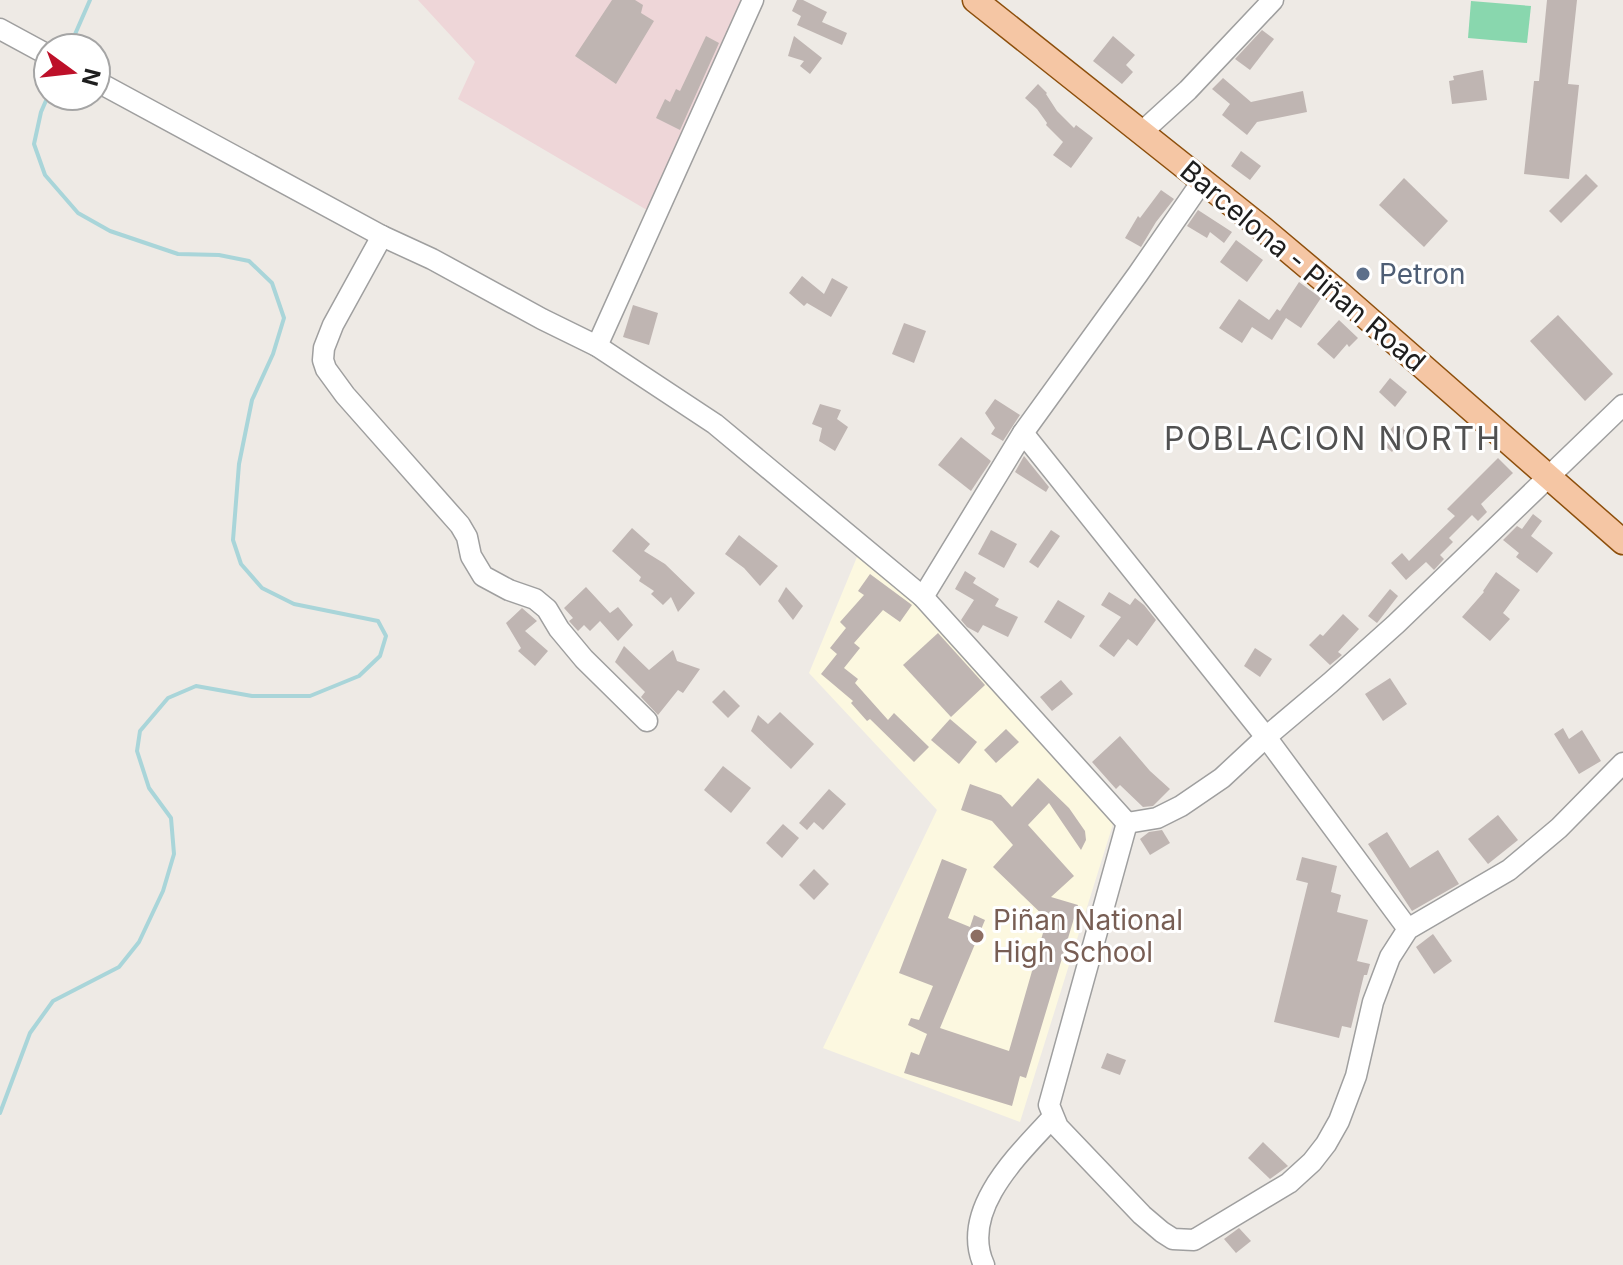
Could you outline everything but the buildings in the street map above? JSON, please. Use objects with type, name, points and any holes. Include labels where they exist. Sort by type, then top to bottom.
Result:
[{"type":"main road","name":"Barcelona - Piñan Road","points":[[975,0],[1203,180],[1339,293],[1623,542]]},
{"type":"street","points":[[597,346],[753,0]]},
{"type":"street","points":[[1142,132],[1188,90],[1273,0]]},
{"type":"street","points":[[3,37],[32,49]]},
{"type":"street","points":[[112,90],[382,236],[597,346],[726,432],[923,597],[1127,823]]},
{"type":"street","points":[[923,597],[1023,433],[1203,180]]},
{"type":"street","points":[[382,236],[333,325],[324,348],[326,369],[345,395],[460,525],[467,537],[471,556],[483,576],[535,599],[547,609],[584,659],[647,721]]},
{"type":"street","points":[[1127,823],[1157,818],[1222,778],[1396,624],[1623,405]]},
{"type":"street","points":[[1023,433],[1266,737],[1408,929]]},
{"type":"street","points":[[1127,823],[1049,1105],[1058,1127],[1142,1215],[1173,1239],[1194,1240],[1289,1183],[1326,1144],[1339,1121],[1356,1076],[1373,1002],[1390,957],[1408,929],[1509,870],[1559,828],[1623,763]]},
{"type":"street","points":[[984,1265],[977,1236],[989,1197],[1000,1177],[1053,1117]]},
{"type":"shaded area","points":[[418,0],[748,0],[652,213],[458,99],[475,62]]},
{"type":"shaded area","name":"Piñan National High School","points":[[857,557],[944,626],[1113,824],[1020,1122],[823,1048],[937,810],[809,673]]},
{"type":"green space","points":[[1471,1],[1531,6],[1527,43],[1468,38]]},
{"type":"waterway","points":[[76,32],[90,0]]},
{"type":"waterway","points":[[0,1113],[30,1033],[53,1001],[119,967],[139,942],[163,891],[174,854],[171,818],[149,788],[137,751],[140,731],[168,698],[196,686],[252,696],[310,696],[359,676],[380,656],[386,636],[378,621],[294,604],[262,588],[241,564],[233,540],[239,464],[252,400],[273,354],[284,318],[272,283],[249,261],[219,255],[178,254],[110,231],[78,213],[45,175],[34,144],[41,112]]},
{"type":"place","name":"Petron","points":[[1363,274]]},
{"type":"place","name":"Piñan National High School","points":[[977,936]]},
{"type":"district","name":"POBLACION NORTH","points":[[1333,438]]}]
